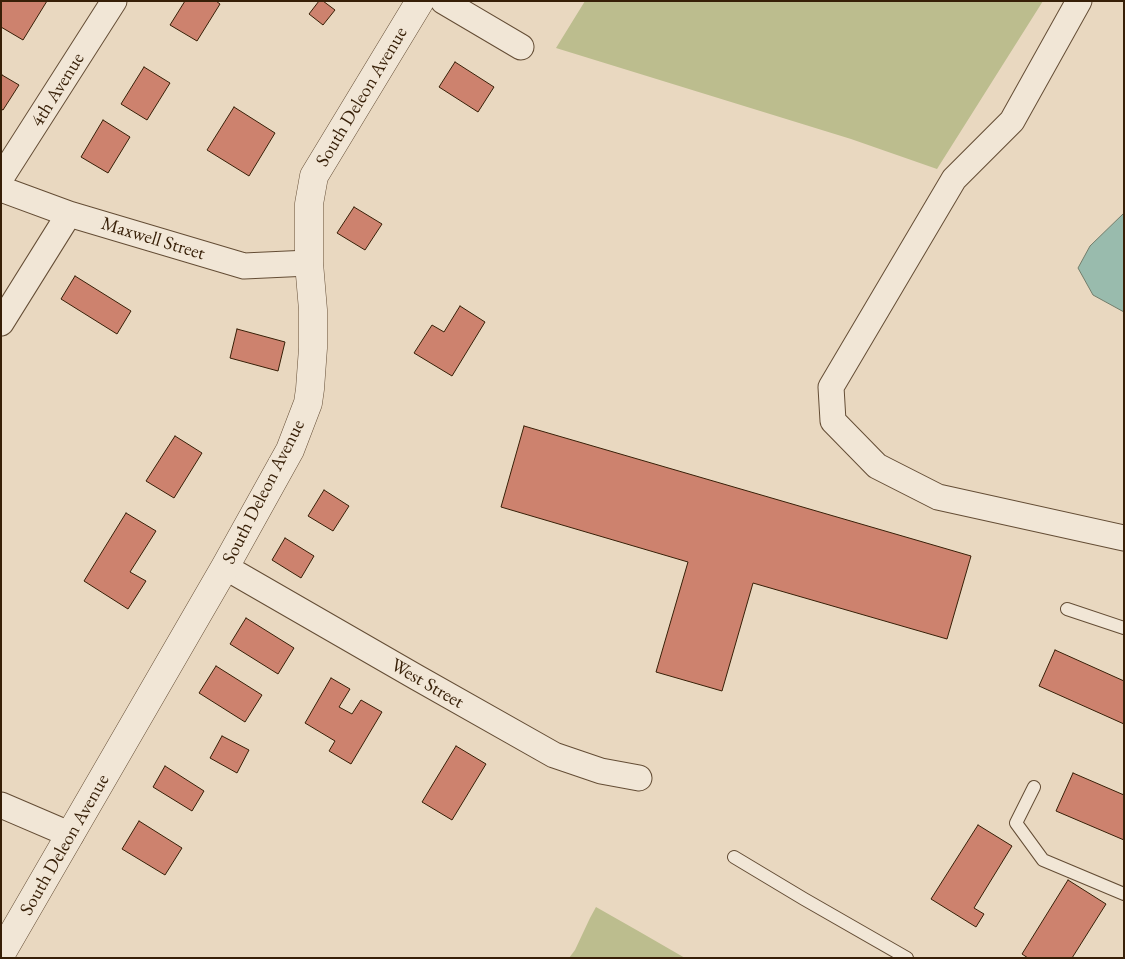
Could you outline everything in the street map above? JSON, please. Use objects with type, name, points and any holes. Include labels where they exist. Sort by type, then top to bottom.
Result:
[{"type":"street","name":"4th Avenue","points":[[1,178],[114,1]]},
{"type":"street","name":"South Deleon Avenue","points":[[1,954],[13,926],[70,835],[226,567],[290,450],[308,403],[313,348],[313,310],[309,263],[309,204],[314,176],[420,1]]},
{"type":"street","points":[[443,1],[521,47]]},
{"type":"street","points":[[1079,1],[1012,121],[954,178],[831,387],[833,421],[877,466],[938,497],[1124,538]]},
{"type":"street","name":"Maxwell Street","points":[[1,189],[68,214],[244,266],[309,263]]},
{"type":"street","points":[[1,323],[68,214]]},
{"type":"street","name":"West Street","points":[[226,567],[416,678],[554,755],[600,771],[639,778]]},
{"type":"street","points":[[1,805],[70,835]]},
{"type":"lane","points":[[1067,609],[1124,628]]},
{"type":"lane","points":[[1034,787],[1016,823],[1044,860],[1124,894]]},
{"type":"lane","points":[[734,857],[907,958]]},
{"type":"green space","points":[[585,1],[1043,1],[937,169],[851,139],[556,48]]},
{"type":"green space","points":[[596,907],[685,958],[569,958],[575,950]]},
{"type":"shaded area","points":[[1124,213],[1124,312],[1093,295],[1078,268],[1090,246]]},
{"type":"building","points":[[1,1],[47,1],[23,40],[1,27]]},
{"type":"building","points":[[185,1],[216,1],[220,4],[197,41],[170,25]]},
{"type":"building","points":[[319,1],[323,1],[335,10],[323,25],[309,14]]},
{"type":"building","points":[[455,62],[494,87],[478,112],[439,87]]},
{"type":"building","points":[[144,67],[170,83],[147,120],[121,104]]},
{"type":"building","points":[[2,75],[19,85],[3,110],[1,109]]},
{"type":"building","points":[[234,107],[275,133],[249,176],[207,150]]},
{"type":"building","points":[[103,120],[130,137],[108,173],[81,157]]},
{"type":"building","points":[[354,207],[382,224],[365,250],[337,233]]},
{"type":"building","points":[[75,276],[131,311],[117,334],[61,299]]},
{"type":"building","points":[[460,306],[485,322],[452,376],[414,353],[432,325],[444,332]]},
{"type":"building","points":[[237,329],[285,342],[278,371],[230,358]]},
{"type":"building","points":[[524,426],[971,556],[947,639],[753,583],[722,691],[656,672],[688,562],[501,507]]},
{"type":"building","points":[[175,436],[202,453],[174,498],[146,481]]},
{"type":"building","points":[[324,490],[349,506],[333,531],[308,516]]},
{"type":"building","points":[[126,513],[156,531],[130,572],[146,581],[128,609],[84,581]]},
{"type":"building","points":[[285,538],[314,556],[301,578],[272,560]]},
{"type":"building","points":[[246,618],[294,648],[278,674],[230,644]]},
{"type":"building","points":[[1055,650],[1124,681],[1124,724],[1039,686]]},
{"type":"building","points":[[216,666],[262,695],[245,722],[199,693]]},
{"type":"building","points":[[331,678],[350,689],[339,707],[352,714],[361,700],[382,712],[351,764],[329,751],[335,741],[305,723]]},
{"type":"building","points":[[222,736],[249,750],[237,773],[210,758]]},
{"type":"building","points":[[456,746],[486,764],[452,820],[422,802]]},
{"type":"building","points":[[165,766],[204,791],[192,811],[153,787]]},
{"type":"building","points":[[1073,773],[1124,795],[1124,840],[1056,811]]},
{"type":"building","points":[[139,821],[182,848],[165,875],[122,849]]},
{"type":"building","points":[[978,825],[1012,846],[974,908],[984,914],[976,927],[931,899]]},
{"type":"building","points":[[1068,880],[1106,904],[1072,958],[1028,958],[1022,954]]}]
